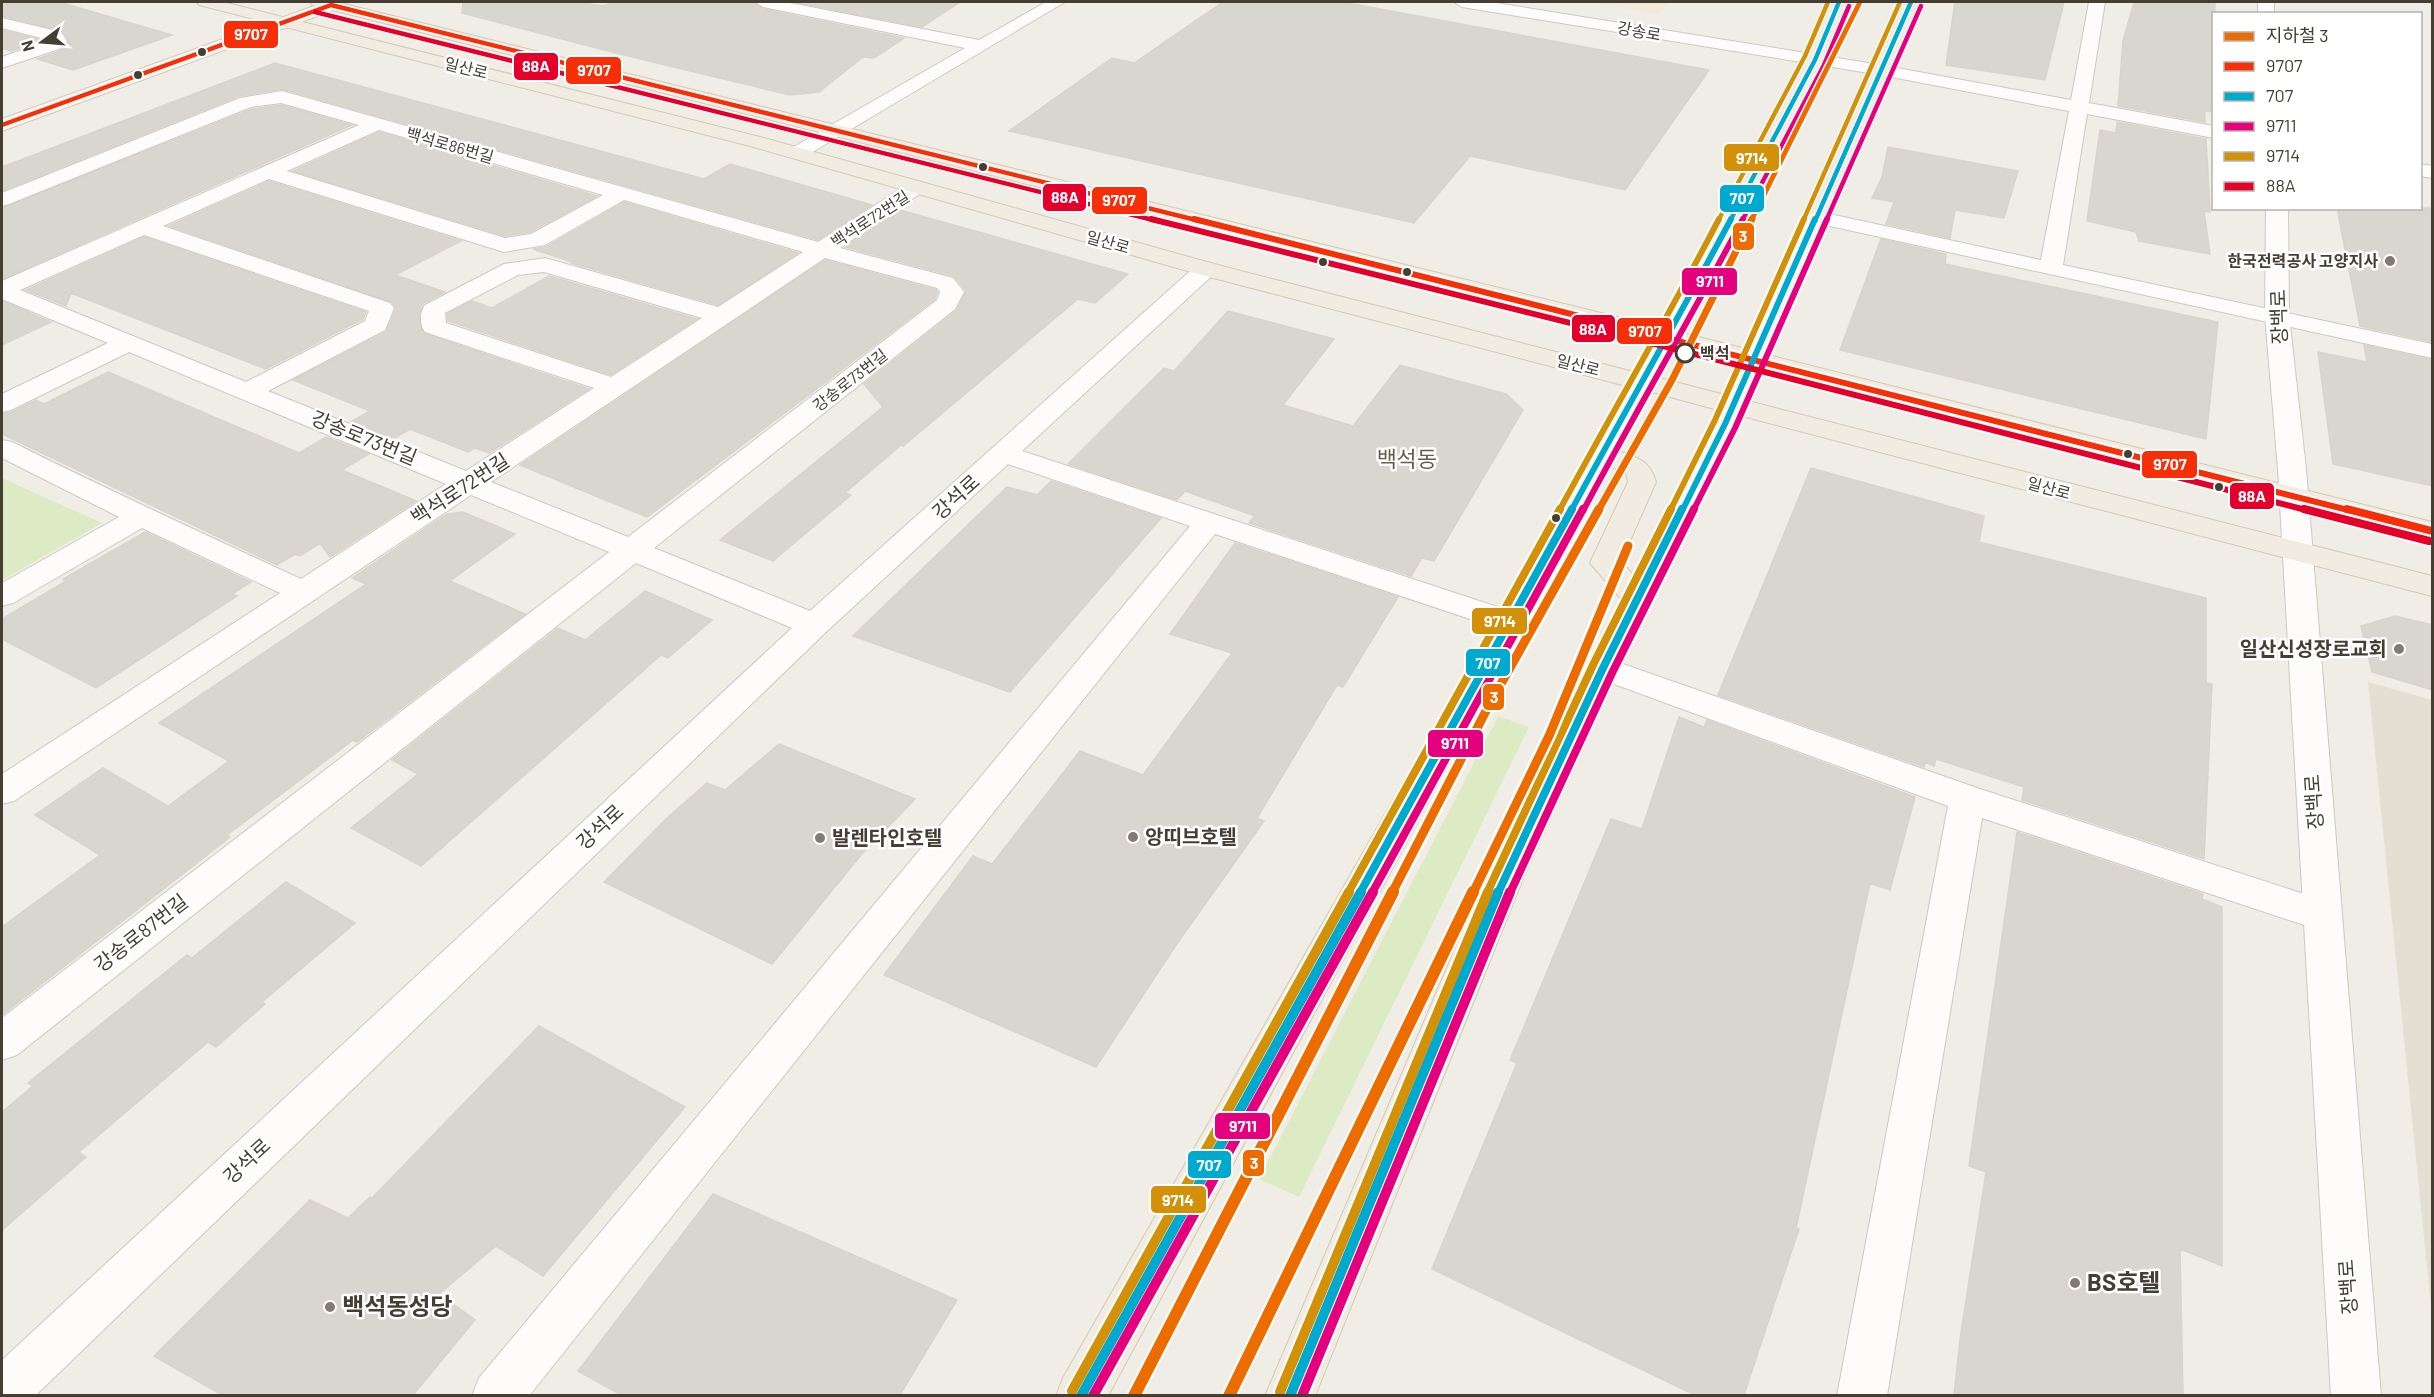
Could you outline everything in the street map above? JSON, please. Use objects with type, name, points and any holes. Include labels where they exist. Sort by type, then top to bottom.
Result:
[{"type":"main road","name":"일산로","points":[[205,2],[797,153],[1206,269],[2433,586]]},
{"type":"main road","points":[[1081,1395],[1511,622],[1641,381],[1669,337],[1815,60],[1839,2]]},
{"type":"main road","points":[[1290,1395],[1505,876],[1603,668],[1733,405],[1911,2]]},
{"type":"main road","name":"일산로","points":[[329,3],[1669,337],[2433,531]]},
{"type":"main road","points":[[2,125],[285,22],[329,3]]},
{"type":"main road","points":[[1601,455],[1630,463],[1639,470],[1642,482],[1605,563],[1638,598]]},
{"type":"street","points":[[763,2],[982,46]]},
{"type":"street","points":[[797,153],[1057,2]]},
{"type":"street","name":"강송로","points":[[1462,2],[1815,60]]},
{"type":"street","points":[[2051,269],[2077,106],[2097,2]]},
{"type":"street","points":[[2,23],[55,36],[58,40],[53,45],[2,63]]},
{"type":"street","points":[[1815,60],[1881,70],[2212,132]]},
{"type":"street","points":[[2,200],[247,102],[282,97],[377,124]]},
{"type":"street","points":[[2,290],[377,124]]},
{"type":"street","name":"백석로86번길","points":[[377,124],[629,196]]},
{"type":"street","points":[[268,172],[504,245],[537,240],[629,196]]},
{"type":"street","name":"백석로72번길","points":[[2,791],[917,187]]},
{"type":"street","name":"백석로72번길","points":[[629,196],[822,250]]},
{"type":"street","name":"장백로","points":[[2277,210],[2277,316],[2293,495],[2356,1395]]},
{"type":"street","points":[[1816,217],[2433,351]]},
{"type":"street","points":[[143,227],[382,308],[376,325],[248,392]]},
{"type":"street","name":"강송로73번길","points":[[281,824],[947,304],[952,292],[945,283],[822,250]]},
{"type":"street","points":[[615,387],[434,327],[433,310],[512,269],[545,265],[722,316]]},
{"type":"street","name":"강석로","points":[[2,1393],[814,625],[1206,269]]},
{"type":"street","name":"강송로73번길","points":[[2,290],[814,625]]},
{"type":"street","points":[[2,404],[128,343]]},
{"type":"street","points":[[2,448],[100,497],[143,515],[304,592]]},
{"type":"street","points":[[1004,454],[1511,622]]},
{"type":"street","points":[[2,596],[143,515]]},
{"type":"street","points":[[497,1395],[1208,523]]},
{"type":"street","points":[[1603,668],[1967,799],[2322,915]]},
{"type":"street","points":[[1862,1395],[1967,799]]},
{"type":"street","name":"강송로87번길","points":[[2,1042],[281,824]]},
{"type":"shaded area","points":[[1589,2],[1668,2],[1658,14]]},
{"type":"shaded area","points":[[2368,682],[2432,700],[2432,1316],[2409,1089]]},
{"type":"green space","points":[[2,478],[102,523],[2,580]]},
{"type":"green space","points":[[1498,716],[1529,727],[1299,1197],[1259,1179]]},
{"type":"building","points":[[2,2],[59,2],[172,35],[73,70],[37,59],[60,51],[69,43],[63,31],[2,16]]},
{"type":"building","points":[[463,2],[578,2],[603,6],[614,2],[753,2],[763,9],[904,38],[874,58],[863,57],[819,92],[790,95],[462,13]]},
{"type":"building","points":[[794,2],[960,2],[922,27]]},
{"type":"building","points":[[1223,2],[1342,2],[1709,70],[1625,190],[1470,156],[1414,223],[1009,131],[1112,58],[1134,63]]},
{"type":"building","points":[[1955,2],[2064,2],[2045,80],[1946,65]]},
{"type":"building","points":[[2134,2],[2215,2],[2215,12],[2212,12],[2212,112],[2205,111],[2205,122],[2118,106],[2123,41]]},
{"type":"building","points":[[2,30],[41,40],[11,51],[2,48]]},
{"type":"building","points":[[275,63],[704,179],[730,164],[872,205],[818,240],[282,89],[239,96],[2,191],[2,167]]},
{"type":"building","points":[[281,105],[352,125],[2,279],[2,208],[252,109]]},
{"type":"building","points":[[2117,122],[2206,139],[2210,212],[2204,211],[2210,254],[2139,241],[2136,232],[2087,221],[2100,130],[2116,133]]},
{"type":"building","points":[[379,132],[597,196],[530,232],[505,236],[293,171]]},
{"type":"building","points":[[1888,147],[2018,171],[2004,218],[1955,210],[1950,238],[1886,224],[1894,202],[1872,198],[1882,177]]},
{"type":"building","points":[[269,181],[461,241],[395,275],[445,292],[424,303],[421,307],[419,319],[423,333],[589,389],[489,453],[475,448],[468,452],[410,429],[393,439],[351,422],[370,411],[293,380],[386,332],[396,309],[392,302],[169,226]]},
{"type":"building","points":[[624,202],[798,253],[718,305],[571,263],[533,249],[546,247]]},
{"type":"building","name":"한국전력공사 고양지사","points":[[2433,208],[2433,342],[2360,326],[2337,210]]},
{"type":"building","points":[[900,210],[1128,274],[1095,303],[1078,299],[845,493],[851,495],[773,561],[720,540],[883,407],[864,384],[957,310],[966,291],[954,276],[845,247]]},
{"type":"building","points":[[144,237],[366,312],[363,319],[266,369],[71,293],[66,306],[26,290]]},
{"type":"building","points":[[1881,239],[1946,254],[1945,264],[2218,322],[2206,439],[1840,350]]},
{"type":"building","points":[[825,260],[936,290],[935,299],[647,517],[520,465]]},
{"type":"building","points":[[549,276],[697,319],[611,375],[448,321],[447,314],[472,301],[492,308]]},
{"type":"building","points":[[2,301],[51,322],[2,345]]},
{"type":"building","points":[[1228,311],[1334,339],[1283,405],[1353,426],[1400,365],[1506,394],[1523,410],[1434,561],[1422,558],[1411,576],[1249,523],[1255,516],[1185,491],[1177,500],[1068,464],[1164,368],[1174,371]]},
{"type":"building","points":[[2364,345],[2433,360],[2433,486],[2333,464],[2318,352],[2367,362]]},
{"type":"building","points":[[108,372],[299,453],[326,437],[369,454],[342,470],[416,501],[330,557],[320,543],[300,556],[295,554],[277,565],[2,434],[2,414],[12,412],[36,400],[44,404]]},
{"type":"building","points":[[1811,468],[1984,516],[1979,542],[2206,598],[2206,683],[2212,684],[2204,859],[2022,800],[2024,787],[1936,759],[1934,766],[1925,762],[1924,767],[1718,695]]},
{"type":"building","points":[[1051,481],[1161,518],[1010,692],[853,636],[1007,487],[1037,495]]},
{"type":"building","points":[[463,512],[515,534],[450,581],[525,614],[357,742],[353,740],[227,835],[230,837],[2,1015],[2,927],[100,855],[35,815],[103,768],[168,806],[229,761],[159,723],[366,584],[352,578],[447,514]]},
{"type":"building","points":[[145,532],[251,582],[232,594],[237,596],[96,688],[2,639],[2,619],[66,581],[63,579]]},
{"type":"building","points":[[1235,543],[1398,597],[1343,687],[1337,685],[1257,818],[1264,821],[1174,948],[1096,1067],[884,975],[973,856],[992,864],[1080,751],[1143,775],[1232,653],[1170,634]]},
{"type":"building","points":[[645,591],[712,620],[668,658],[661,655],[421,866],[351,828],[418,774],[392,760],[558,628],[585,640]]},
{"type":"building","name":"일산신성장로교회","points":[[2395,616],[2433,625],[2433,690],[2372,672],[2361,626]]},
{"type":"building","points":[[1679,717],[1704,727],[1707,720],[1915,797],[1890,890],[1870,883],[1796,1228],[1799,1229],[1744,1395],[1695,1395],[1432,1269],[1517,1063],[1510,1060],[1611,819],[1642,829]]},
{"type":"building","points":[[779,744],[915,799],[861,855],[772,964],[604,882],[667,818],[707,783],[725,790]]},
{"type":"building","points":[[2017,832],[2203,894],[2202,899],[2222,907],[2222,1266],[2180,1249],[2183,1395],[1954,1395],[1960,1339],[1986,1172],[1969,1166]]},
{"type":"building","points":[[286,882],[355,923],[262,1002],[265,1004],[216,1047],[208,1042],[79,1152],[86,1157],[2,1230],[2,1112],[33,1086],[28,1083],[187,955],[192,958]]},
{"type":"building","points":[[539,1026],[685,1107],[543,1276],[496,1246],[439,1294],[475,1320],[413,1395],[222,1395],[154,1356],[310,1200],[348,1218],[370,1197],[371,1199]]},
{"type":"building","points":[[713,1194],[957,1300],[900,1395],[621,1395],[578,1371]]},
{"type":"metro line","name":"3","points":[[1134,1396],[1488,707],[1672,380],[1860,2]]},
{"type":"metro line","name":"3","points":[[1229,1396],[1549,736],[1628,546]]},
{"type":"transit line","name":"9714","points":[[1072,1391],[1502,617],[1632,376],[1660,332],[1805,56],[1828,2]]},
{"type":"transit line","name":"707","points":[[1081,1396],[1511,622],[1641,381],[1669,337],[1815,60],[1839,2]]},
{"type":"transit line","name":"9714","points":[[1280,1392],[1496,872],[1594,663],[1715,420],[1900,2]]},
{"type":"transit line","name":"707","points":[[1290,1396],[1505,876],[1603,668],[1725,424],[1911,2]]},
{"type":"transit line","name":"9707","points":[[331,5],[1669,337],[2432,531]]},
{"type":"transit line","name":"9707","points":[[2,125],[331,5]]},
{"type":"transit line","name":"9711","points":[[1093,1396],[1520,627],[1650,386],[1678,342],[1824,65],[1849,6]]},
{"type":"transit line","name":"9711","points":[[1302,1396],[1515,880],[1612,673],[1735,428],[1921,6]]},
{"type":"transit line","name":"88A","points":[[315,12],[1667,347],[2429,541]]},
{"type":"place","name":"한국전력공사 고양지사","points":[[2390,261]]},
{"type":"place","name":"백석","points":[[1685,353]]},
{"type":"place","name":"일산신성장로교회","points":[[2399,649]]},
{"type":"place","name":"앙띠브호텔","points":[[1133,837]]},
{"type":"place","name":"발렌타인호텔","points":[[820,838]]},
{"type":"place","name":"BS호텔","points":[[2075,1283]]},
{"type":"place","name":"백석동성당","points":[[330,1307]]},
{"type":"district","name":"백석동","points":[[1407,459]]}]
